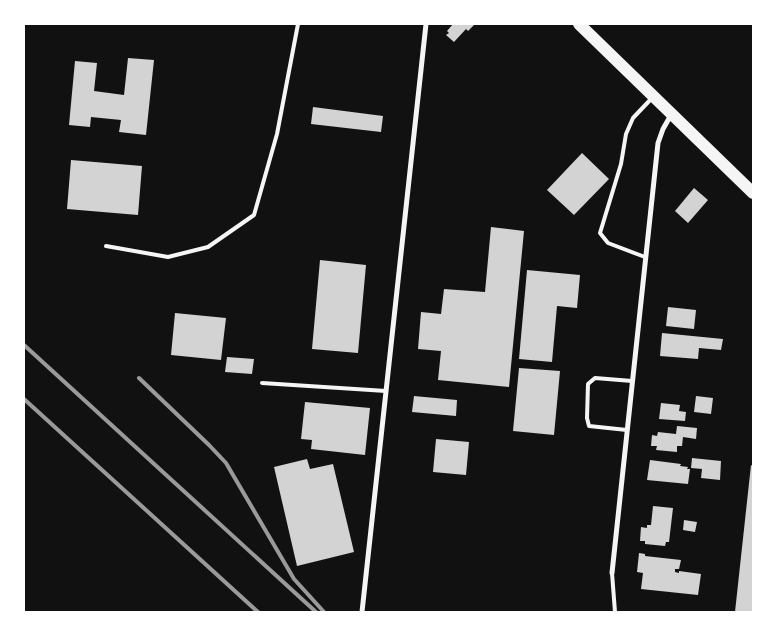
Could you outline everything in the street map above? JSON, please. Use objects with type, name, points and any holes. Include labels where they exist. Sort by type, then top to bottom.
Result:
[{"type":"main road","points":[[579,24],[753,193]]},
{"type":"street","points":[[362,612],[426,24]]},
{"type":"street","points":[[612,573],[658,143],[671,115]]},
{"type":"lane","points":[[106,246],[168,257],[208,247],[254,215],[277,134],[298,24]]},
{"type":"lane","points":[[645,257],[608,243],[600,233],[621,164],[626,134],[633,118],[654,97]]},
{"type":"lane","points":[[627,430],[589,426],[587,418],[588,384],[595,378],[632,381]]},
{"type":"lane","points":[[262,383],[386,392]]},
{"type":"lane","points":[[612,573],[615,612]]},
{"type":"building","points":[[453,24],[475,24],[468,31],[466,29],[454,42],[446,35]]},
{"type":"building","points":[[128,58],[154,60],[146,135],[119,132],[121,120],[91,117],[90,127],[69,125],[75,61],[97,63],[94,91],[124,95]]},
{"type":"building","points":[[313,107],[383,116],[381,132],[311,124]]},
{"type":"building","points":[[582,153],[609,179],[574,215],[547,190]]},
{"type":"building","points":[[71,160],[142,166],[138,215],[67,209]]},
{"type":"building","points":[[694,188],[708,200],[688,223],[675,211]]},
{"type":"building","points":[[491,227],[524,231],[509,387],[438,380],[441,351],[418,349],[421,312],[441,314],[444,289],[485,292]]},
{"type":"building","points":[[320,260],[366,265],[358,353],[312,349]]},
{"type":"building","points":[[527,270],[580,275],[577,308],[557,306],[552,362],[519,359]]},
{"type":"building","points":[[668,307],[696,310],[694,329],[666,326]]},
{"type":"building","points":[[175,313],[226,318],[221,360],[171,355]]},
{"type":"building","points":[[662,333],[723,339],[721,350],[699,348],[698,359],[660,356]]},
{"type":"building","points":[[227,357],[254,359],[252,374],[225,372]]},
{"type":"building","points":[[519,368],[560,371],[554,435],[513,431]]},
{"type":"building","points":[[414,396],[457,400],[456,416],[412,412]]},
{"type":"building","points":[[696,396],[713,398],[711,414],[694,412]]},
{"type":"building","points":[[305,402],[370,408],[365,455],[311,449],[312,440],[301,439]]},
{"type":"building","points":[[661,403],[680,405],[679,411],[686,412],[685,421],[659,419]]},
{"type":"building","points":[[677,426],[697,428],[696,439],[683,437],[682,446],[677,446],[677,452],[656,450],[657,446],[651,446],[652,435],[657,436],[658,432],[676,434]]},
{"type":"building","points":[[436,439],[469,442],[466,475],[433,472]]},
{"type":"building","points":[[692,458],[721,461],[720,480],[701,478],[702,469],[691,468]]},
{"type":"building","points":[[307,459],[310,469],[333,464],[354,552],[297,566],[274,467]]},
{"type":"building","points":[[650,460],[681,464],[680,466],[688,467],[687,469],[690,469],[688,484],[647,480]]},
{"type":"building","points":[[751,465],[753,466],[753,612],[735,612]]},
{"type":"building","points":[[653,506],[673,508],[669,542],[666,542],[665,546],[645,544],[645,541],[640,541],[641,527],[647,528],[647,525],[651,525]]},
{"type":"building","points":[[684,520],[697,522],[695,532],[683,530]]},
{"type":"building","points":[[639,553],[645,554],[645,556],[681,560],[679,569],[675,569],[675,572],[701,574],[698,595],[641,589],[643,573],[637,572]]},
{"type":"railway","points":[[24,345],[316,612]]},
{"type":"railway","points":[[139,378],[226,463],[294,579],[324,612]]},
{"type":"railway","points":[[24,399],[258,612]]}]
